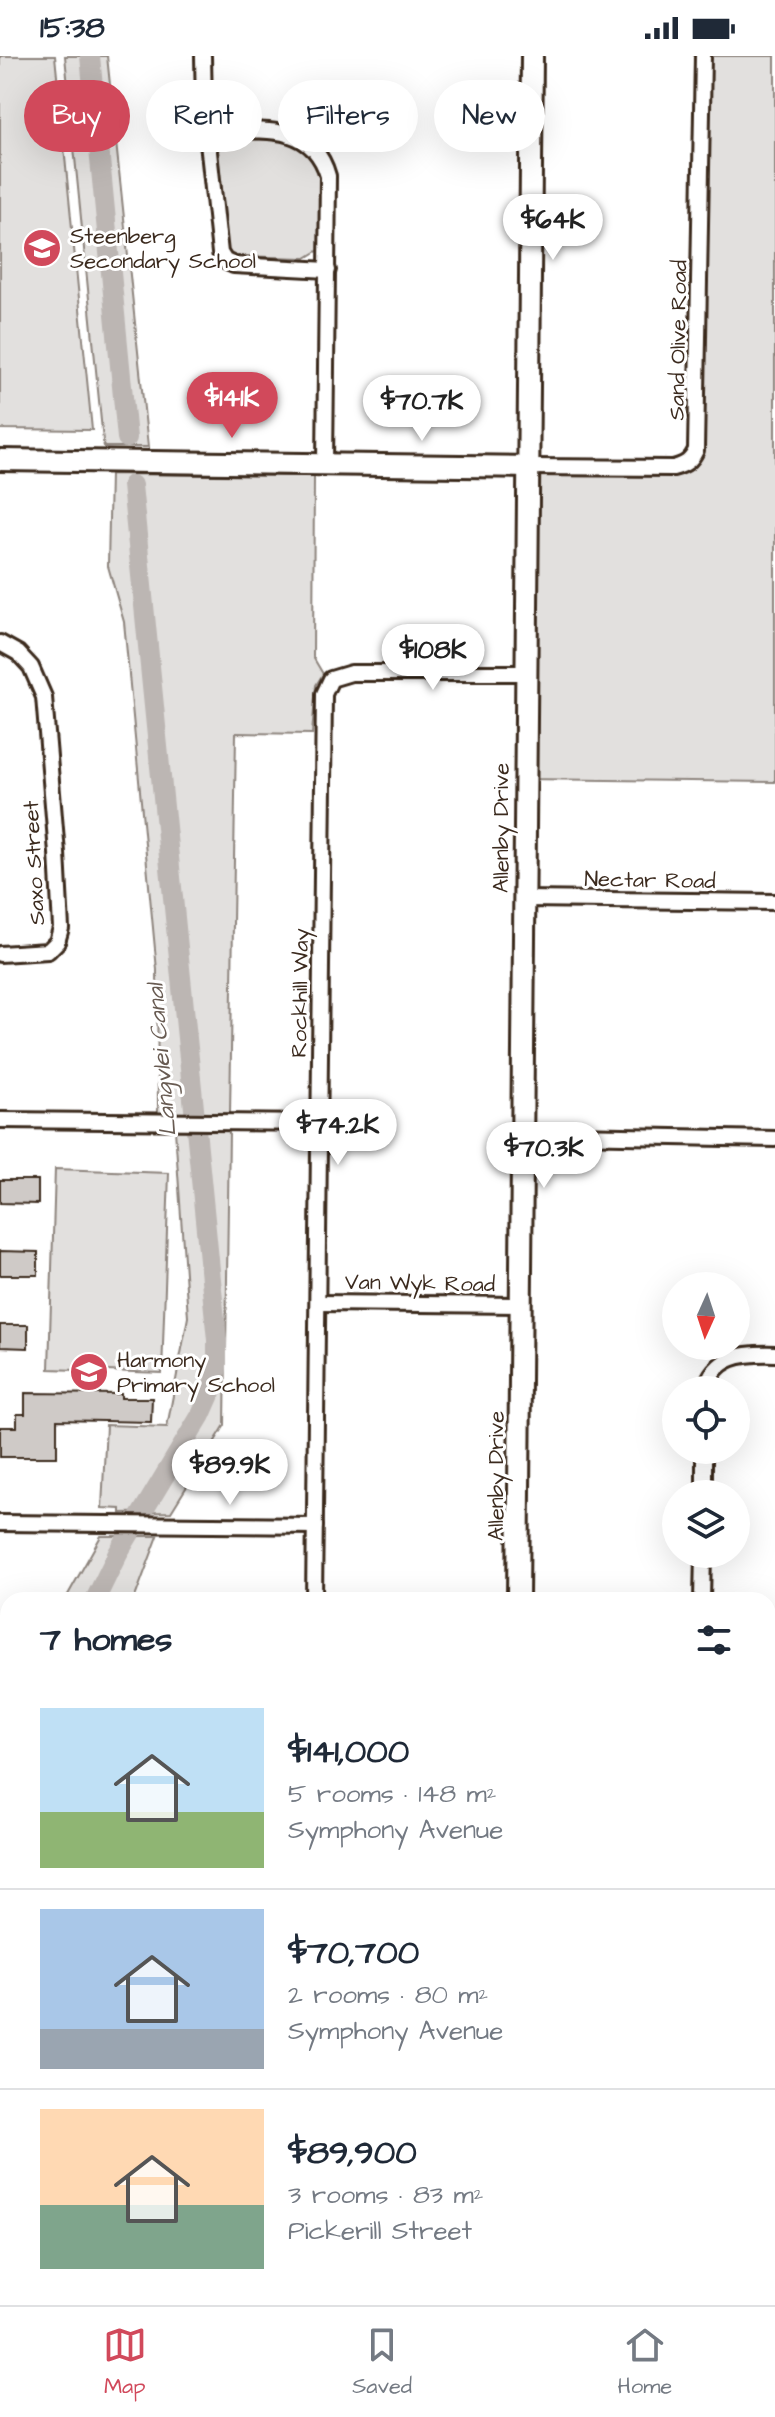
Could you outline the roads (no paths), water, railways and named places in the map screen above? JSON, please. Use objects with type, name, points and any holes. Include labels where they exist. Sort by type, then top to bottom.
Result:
[{"type":"street","points":[[203,56],[204,80]]},
{"type":"street","name":"Allenby Drive","points":[[518,1592],[532,56]]},
{"type":"street","name":"Sand Olive Road","points":[[530,467],[673,468],[683,466],[692,459],[696,450],[703,56]]},
{"type":"street","points":[[262,133],[292,134],[317,149],[328,176],[325,463]]},
{"type":"street","points":[[208,152],[217,244],[225,261],[234,265],[328,270]]},
{"type":"street","points":[[0,460],[530,467]]},
{"type":"street","name":"Saxo Street","points":[[0,643],[18,653],[31,667],[44,697],[61,928],[57,942],[48,951],[0,954]]},
{"type":"street","name":"Rockhill Way","points":[[314,1592],[323,700],[326,687],[337,676],[351,673],[525,673]]},
{"type":"street","name":"Nectar Road","points":[[525,899],[775,902]]},
{"type":"street","points":[[0,1120],[319,1123]]},
{"type":"street","points":[[523,1134],[775,1139]]},
{"type":"street","name":"Van Wyk Road","points":[[319,1303],[521,1305]]},
{"type":"street","points":[[711,1376],[724,1361],[752,1353],[775,1354]]},
{"type":"street","points":[[0,1523],[315,1526]]},
{"type":"street","points":[[702,1592],[703,1568]]},
{"type":"waterway","name":"Langvlei Canal","points":[[90,56],[127,438]]},
{"type":"waterway","name":"Langvlei Canal","points":[[99,1592],[118,1553],[201,1415],[217,1368],[217,1340],[132,485]]},
{"type":"place","name":"Steenberg Secondary School","points":[[42,248]]},
{"type":"place","name":"Harmony Primary School","points":[[89,1372]]}]
